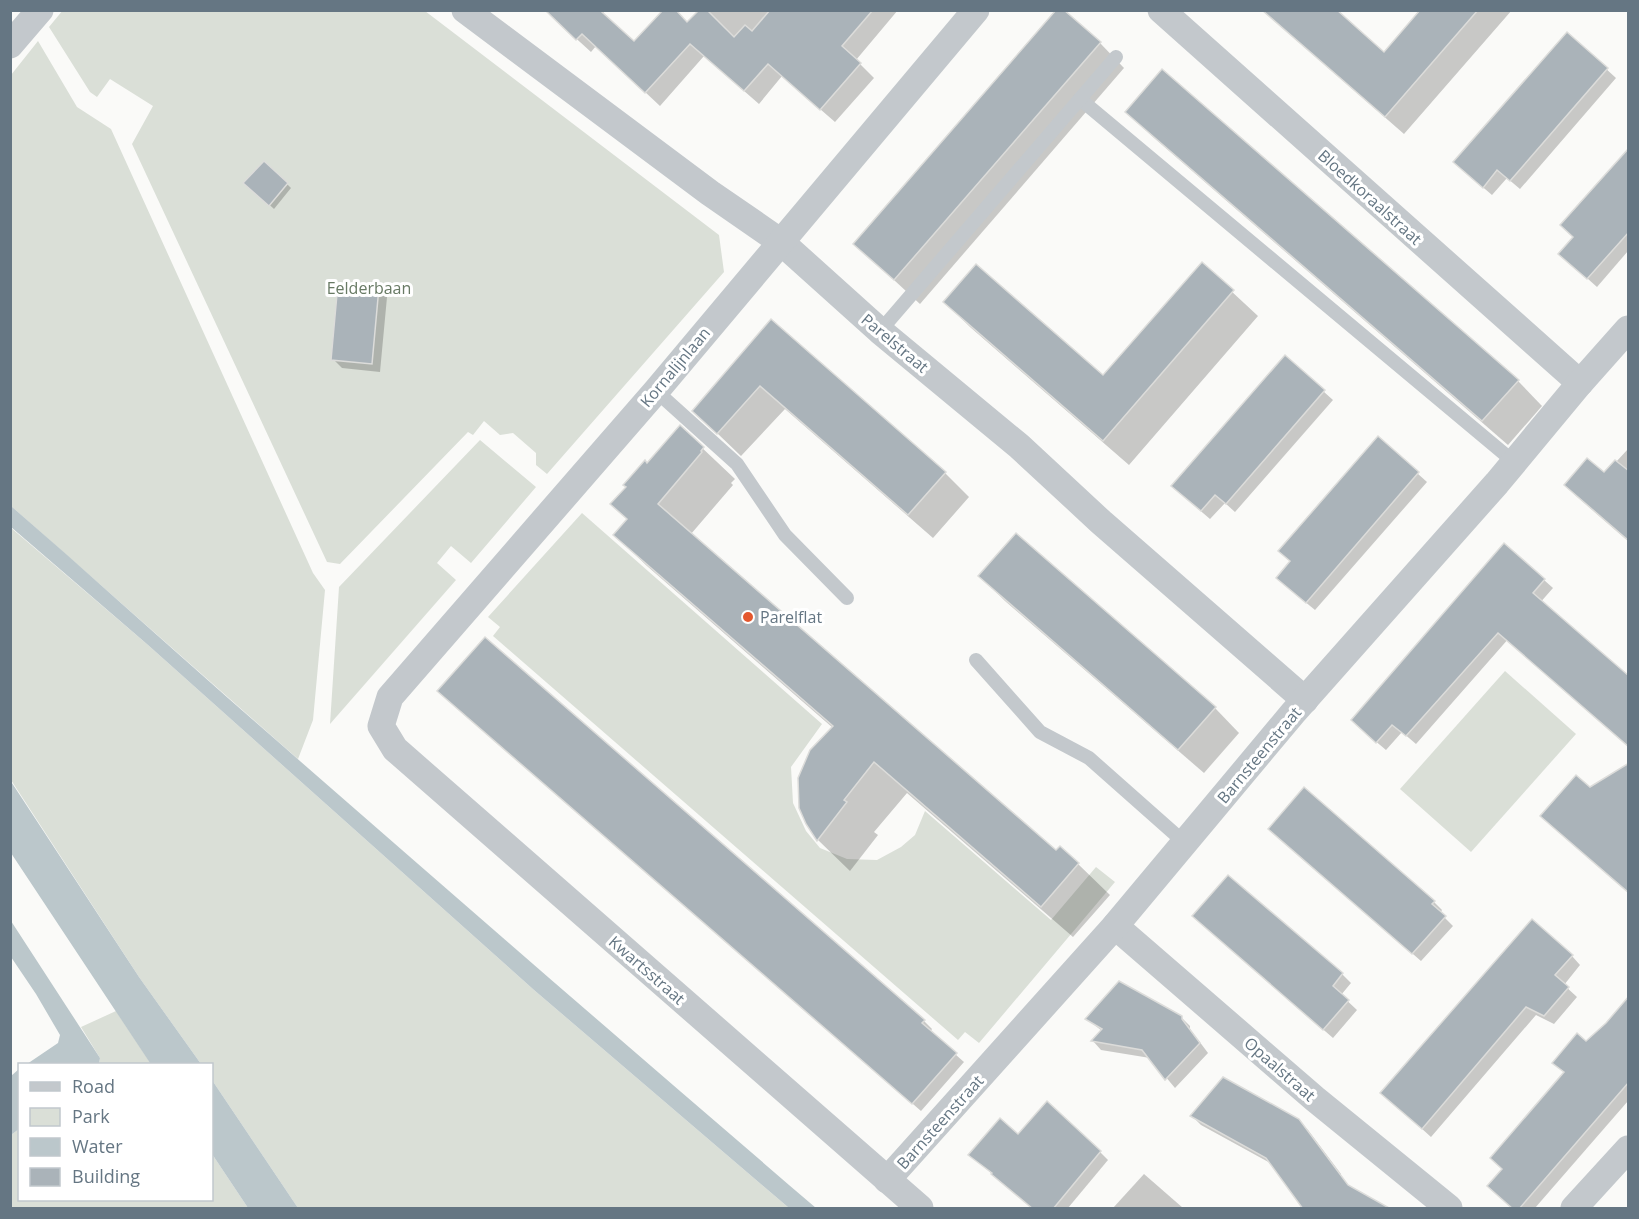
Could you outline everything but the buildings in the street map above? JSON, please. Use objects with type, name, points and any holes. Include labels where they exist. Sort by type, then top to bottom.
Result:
[{"type":"street","points":[[10,45],[40,10]]},
{"type":"street","name":"Parelstraat","points":[[465,10],[710,193],[781,242],[880,332],[1018,446],[1101,522],[1305,700]]},
{"type":"street","name":"Kornalijnlaan","points":[[381,726],[390,697],[656,391],[976,10]]},
{"type":"street","name":"Bloedkoraalstraat","points":[[1161,10],[1580,383]]},
{"type":"street","name":"Barnsteenstraat","points":[[887,1180],[1115,926],[1305,700],[1629,329]]},
{"type":"street","name":"Kwartsstraat","points":[[381,726],[395,749],[920,1209]]},
{"type":"street","name":"Opaalstraat","points":[[1115,926],[1315,1099],[1449,1209]]},
{"type":"street","points":[[1574,1209],[1629,1149]]},
{"type":"lane","points":[[880,332],[1116,57]]},
{"type":"lane","points":[[1080,99],[1514,462]]},
{"type":"lane","points":[[656,391],[737,464],[785,535],[847,598]]},
{"type":"lane","points":[[976,660],[1040,732],[1089,758],[1185,843]]},
{"type":"green space","name":"Eelderbaan","points":[[63,10],[425,11],[719,235],[724,272],[547,474],[536,465],[536,453],[513,433],[500,435],[484,421],[473,435],[468,432],[340,564],[327,562],[132,144],[153,106],[110,79],[97,97],[90,92],[49,27]]},
{"type":"green space","points":[[38,41],[77,107],[111,129],[313,573],[325,590],[313,720],[298,759],[11,506],[11,75]]},
{"type":"green space","points":[[480,440],[536,487],[471,563],[451,546],[437,563],[456,580],[330,724],[339,587]]},
{"type":"green space","points":[[582,513],[822,724],[791,767],[793,803],[806,831],[820,848],[847,859],[877,860],[901,847],[915,835],[925,811],[1051,920],[1096,867],[1115,882],[979,1043],[965,1032],[958,1040],[493,636],[500,627],[488,617]]},
{"type":"green space","points":[[10,527],[148,645],[534,990],[789,1208],[298,1208],[213,1081],[213,1063],[200,1063],[139,977],[11,780]]},
{"type":"green space","points":[[1505,671],[1576,734],[1471,852],[1400,789]]},
{"type":"green space","points":[[116,1011],[150,1063],[99,1063],[100,1058],[81,1027]]},
{"type":"green space","points":[[18,1130],[18,1201],[213,1201],[213,1156],[248,1208],[11,1208],[11,1135]]},
{"type":"water","points":[[11,506],[374,826],[816,1208],[789,1208],[534,990],[148,645],[11,527]]},
{"type":"water","points":[[10,780],[139,977],[200,1063],[150,1063],[11,853]]},
{"type":"water","points":[[11,921],[100,1058],[99,1063],[28,1063],[58,1043],[60,1035],[11,957]]},
{"type":"water","points":[[18,1070],[18,1130],[11,1135],[11,1076]]},
{"type":"water","points":[[213,1081],[298,1208],[248,1208],[213,1156]]},
{"type":"place","name":"Parelflat","points":[[748,617]]}]
